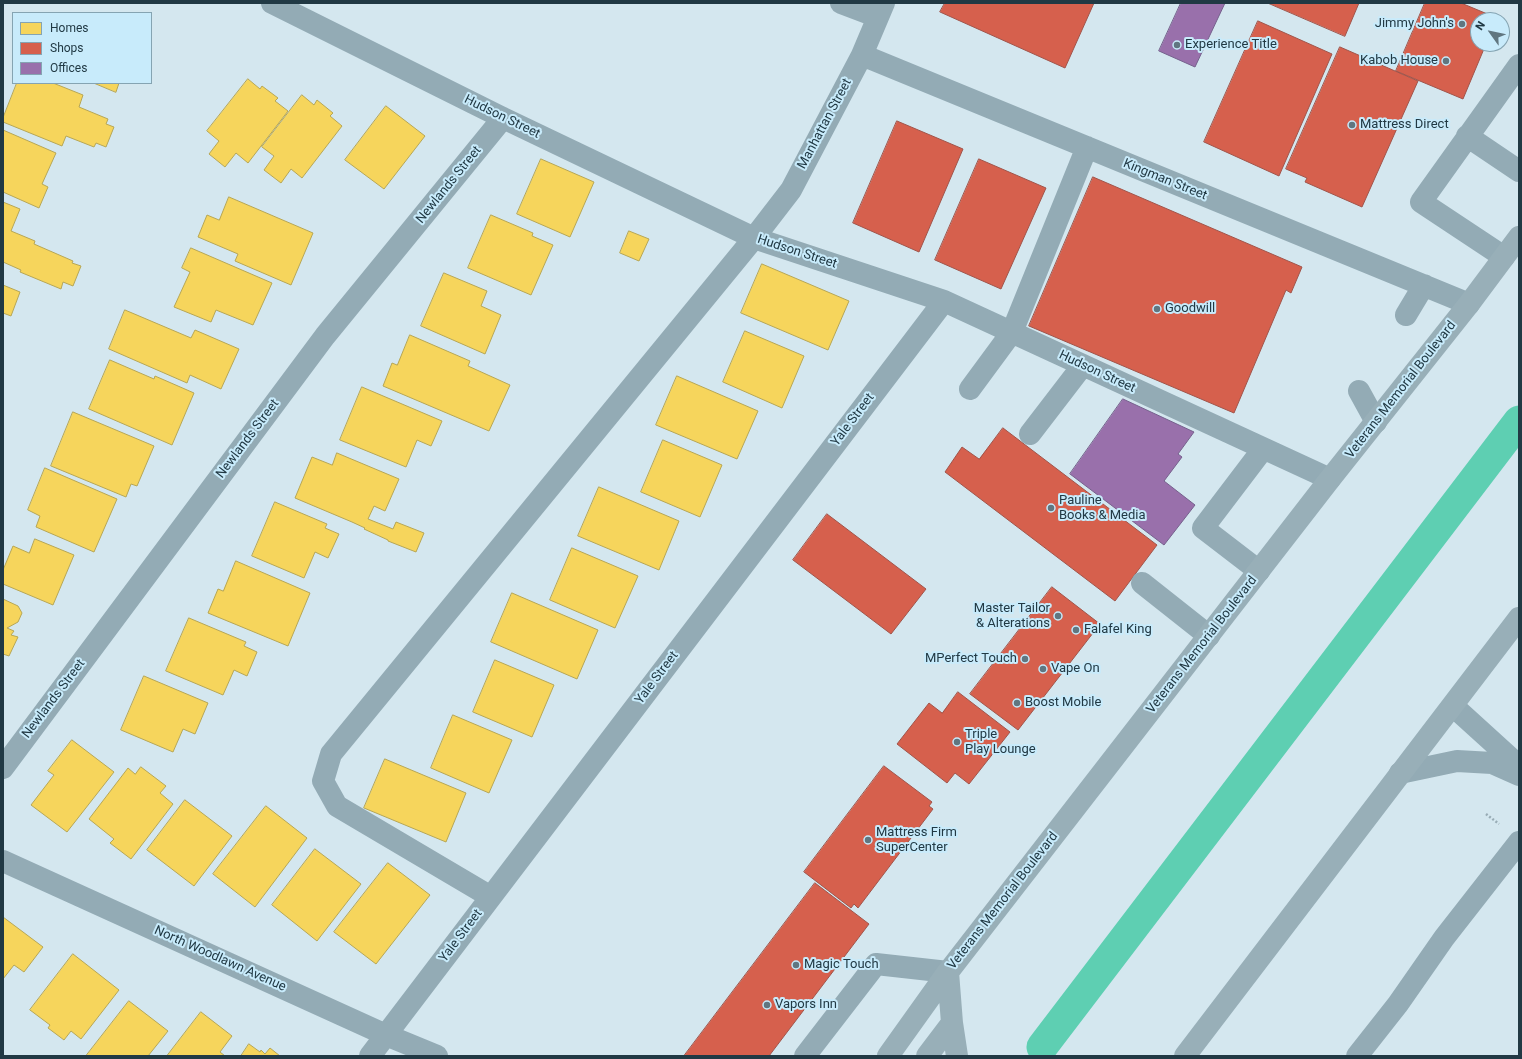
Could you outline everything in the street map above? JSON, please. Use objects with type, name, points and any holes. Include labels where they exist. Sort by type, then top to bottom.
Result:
[{"type":"main road","name":"Veterans Memorial Boulevard","points":[[888,1056],[948,972],[1259,571],[1469,304],[1519,237]]},
{"type":"main road","points":[[1185,1056],[1519,618]]},
{"type":"main road","points":[[948,972],[952,1023],[957,1056]]},
{"type":"main road","points":[[927,1056],[952,1023]]},
{"type":"street","name":"Hudson Street","points":[[272,3],[503,118],[754,238],[944,301],[1330,480]]},
{"type":"street","points":[[841,3],[881,10]]},
{"type":"street","name":"Manhattan Street","points":[[491,897],[337,806],[323,781],[331,754],[754,238],[791,190],[862,55],[881,10]]},
{"type":"street","name":"Kingman Street","points":[[862,55],[1469,304]]},
{"type":"street","points":[[1504,257],[1421,202],[1519,65]]},
{"type":"street","name":"Newlands Street","points":[[3,768],[324,336],[503,118]]},
{"type":"street","points":[[1467,136],[1519,171]]},
{"type":"street","points":[[970,389],[1012,332],[1087,148]]},
{"type":"street","points":[[1406,315],[1424,286]]},
{"type":"street","name":"Yale Street","points":[[370,1056],[944,301]]},
{"type":"street","points":[[1030,434],[1083,365]]},
{"type":"street","points":[[1359,391],[1376,422]]},
{"type":"street","points":[[1259,571],[1203,528],[1263,449]]},
{"type":"street","points":[[1142,583],[1209,636]]},
{"type":"street","points":[[1453,706],[1519,767]]},
{"type":"street","points":[[1400,773],[1457,761],[1492,763],[1519,776]]},
{"type":"street","points":[[1357,1056],[1398,1004],[1444,938],[1519,842]]},
{"type":"street","name":"North Woodlawn Avenue","points":[[3,861],[386,1035],[437,1056]]},
{"type":"street","points":[[805,1056],[876,964],[948,972]]},
{"type":"building: Homes","points":[[248,79],[260,89],[262,86],[278,98],[275,101],[288,111],[248,163],[236,153],[225,167],[209,154],[219,141],[207,131]]},
{"type":"building: Homes","points":[[17,84],[56,84],[83,95],[79,107],[108,119],[106,124],[114,127],[106,147],[96,143],[94,147],[66,136],[62,146],[3,122],[3,118]]},
{"type":"building: Homes","points":[[96,84],[119,84],[116,92]]},
{"type":"building: Homes","points":[[302,95],[314,105],[317,100],[333,113],[330,116],[342,126],[302,178],[291,169],[281,183],[264,170],[274,156],[262,147]]},
{"type":"building: Homes","points":[[386,106],[425,136],[384,189],[345,160]]},
{"type":"building: Homes","points":[[3,130],[56,153],[42,184],[48,187],[39,208],[3,192]]},
{"type":"building: Homes","points":[[541,159],[594,182],[570,237],[517,214]]},
{"type":"building: Homes","points":[[229,197],[313,233],[291,285],[235,261],[238,254],[198,237],[207,215],[219,220]]},
{"type":"building: Homes","points":[[3,202],[20,209],[11,231],[35,241],[34,244],[81,266],[73,286],[63,282],[61,289],[20,272],[21,270],[3,262]]},
{"type":"building: Homes","points":[[491,215],[533,233],[532,236],[553,245],[531,295],[468,268]]},
{"type":"building: Homes","points":[[629,231],[649,239],[639,261],[620,253]]},
{"type":"building: Homes","points":[[191,248],[272,283],[253,325],[216,310],[211,322],[174,307],[190,272],[182,268]]},
{"type":"building: Homes","points":[[762,264],[849,301],[828,350],[741,313]]},
{"type":"building: Homes","points":[[444,273],[487,291],[481,306],[501,315],[485,354],[421,326]]},
{"type":"building: Homes","points":[[3,285],[20,292],[11,316],[3,313]]},
{"type":"building: Homes","points":[[125,310],[191,338],[195,330],[239,349],[221,389],[190,375],[187,383],[109,349]]},
{"type":"building: Homes","points":[[745,331],[804,356],[782,408],[723,382]]},
{"type":"building: Homes","points":[[410,335],[470,361],[468,366],[510,385],[489,431],[383,386],[392,363],[397,365]]},
{"type":"building: Homes","points":[[110,360],[154,379],[155,376],[194,393],[172,445],[89,409]]},
{"type":"building: Homes","points":[[677,376],[758,411],[737,459],[656,425]]},
{"type":"building: Homes","points":[[362,387],[442,421],[431,446],[417,440],[406,467],[340,440]]},
{"type":"building: Homes","points":[[73,412],[154,446],[137,486],[131,484],[126,497],[51,466]]},
{"type":"building: Homes","points":[[663,440],[722,465],[700,517],[641,492]]},
{"type":"building: Homes","points":[[337,453],[399,479],[385,511],[374,506],[368,519],[393,529],[396,522],[424,533],[416,552],[388,541],[364,529],[365,528],[295,498],[312,457],[332,465]]},
{"type":"building: Homes","points":[[45,468],[117,499],[94,552],[36,527],[40,516],[28,510]]},
{"type":"building: Homes","points":[[599,487],[679,521],[659,570],[578,536]]},
{"type":"building: Homes","points":[[275,502],[327,524],[325,528],[339,534],[328,558],[315,552],[304,578],[252,556]]},
{"type":"building: Homes","points":[[35,539],[74,555],[53,605],[3,584],[3,570],[13,546],[29,553]]},
{"type":"building: Homes","points":[[572,548],[638,576],[615,628],[550,600]]},
{"type":"building: Homes","points":[[236,561],[310,593],[288,646],[208,613],[218,589],[223,591]]},
{"type":"building: Homes","points":[[512,593],[598,630],[577,679],[491,642]]},
{"type":"building: Homes","points":[[3,599],[18,606],[22,613],[18,622],[7,628],[14,631],[11,635],[18,637],[9,656],[3,654]]},
{"type":"building: Homes","points":[[189,618],[246,642],[244,646],[257,652],[247,676],[234,670],[223,695],[166,671]]},
{"type":"building: Homes","points":[[495,660],[554,685],[532,737],[473,712]]},
{"type":"building: Homes","points":[[144,676],[208,703],[195,734],[183,729],[173,752],[121,730]]},
{"type":"building: Homes","points":[[453,715],[512,740],[489,793],[431,768]]},
{"type":"building: Homes","points":[[72,740],[114,772],[67,832],[31,805],[54,775],[48,771]]},
{"type":"building: Homes","points":[[385,759],[466,793],[446,842],[364,808]]},
{"type":"building: Homes","points":[[141,767],[166,786],[160,793],[173,804],[131,859],[110,843],[114,839],[89,819],[128,768],[135,774]]},
{"type":"building: Homes","points":[[185,800],[232,836],[194,886],[147,850]]},
{"type":"building: Homes","points":[[266,806],[307,838],[255,907],[213,874]]},
{"type":"building: Homes","points":[[315,849],[361,884],[317,941],[272,905]]},
{"type":"building: Homes","points":[[388,863],[430,895],[376,964],[334,932]]},
{"type":"building: Homes","points":[[3,917],[43,947],[24,972],[14,965],[3,979]]},
{"type":"building: Homes","points":[[73,954],[119,990],[81,1039],[71,1031],[64,1040],[48,1028],[50,1025],[30,1010]]},
{"type":"building: Homes","points":[[129,1001],[168,1031],[148,1056],[86,1056]]},
{"type":"building: Homes","points":[[201,1012],[232,1036],[220,1052],[225,1056],[167,1056]]},
{"type":"building: Homes","points":[[249,1044],[260,1052],[261,1050],[265,1054],[270,1048],[280,1056],[241,1056]]},
{"type":"building: Shops","points":[[945,3],[1094,3],[1065,68],[940,12]]},
{"type":"building: Shops","points":[[1268,3],[1359,3],[1345,36]]},
{"type":"building: Shops","points":[[1425,3],[1461,3],[1483,12],[1470,12],[1470,52],[1483,52],[1463,99],[1396,71]]},
{"type":"building: Shops","points":[[1258,21],[1332,54],[1279,176],[1204,142]]},
{"type":"building: Shops","name":"Mattress Direct","points":[[1340,47],[1418,81],[1362,207],[1305,182],[1307,178],[1286,169]]},
{"type":"building: Shops","points":[[897,121],[963,149],[919,252],[853,223]]},
{"type":"building: Shops","points":[[979,159],[1046,188],[1001,289],[935,260]]},
{"type":"building: Shops","name":"Goodwill","points":[[1093,177],[1302,267],[1291,293],[1286,290],[1234,413],[1029,326]]},
{"type":"building: Shops","name":"Pauline Books & Media","points":[[1003,428],[1157,545],[1115,601],[945,472],[962,447],[979,459]]},
{"type":"building: Shops","points":[[827,514],[926,589],[891,634],[793,560]]},
{"type":"building: Shops","points":[[1052,587],[1100,624],[1018,730],[970,694]]},
{"type":"building: Shops","points":[[958,692],[1010,732],[969,784],[955,773],[947,783],[897,744],[929,703],[942,713]]},
{"type":"building: Shops","name":"Mattress Firm SuperCenter","points":[[884,766],[932,802],[929,806],[933,809],[858,908],[854,904],[851,908],[804,872]]},
{"type":"building: Shops","points":[[815,883],[869,924],[769,1056],[684,1056]]},
{"type":"building: Offices","points":[[1181,3],[1225,3],[1195,67],[1159,51]]},
{"type":"building: Offices","points":[[1123,399],[1194,432],[1178,454],[1182,457],[1164,481],[1195,505],[1164,545],[1070,474]]},
{"type":"waterway","points":[[1042,1047],[1519,421]]},
{"type":"place","name":"Jimmy John's","points":[[1462,24]]},
{"type":"place","name":"Experience Title","points":[[1177,45]]},
{"type":"place","name":"Kabob House","points":[[1446,61]]},
{"type":"place","name":"Mattress Direct","points":[[1352,125]]},
{"type":"place","name":"Goodwill","points":[[1157,309]]},
{"type":"place","name":"Pauline Books & Media","points":[[1051,508]]},
{"type":"place","name":"Master Tailor & Alterations","points":[[1058,616]]},
{"type":"place","name":"Falafel King","points":[[1076,630]]},
{"type":"place","name":"MPerfect Touch","points":[[1025,659]]},
{"type":"place","name":"Vape On","points":[[1043,669]]},
{"type":"place","name":"Boost Mobile","points":[[1017,703]]},
{"type":"place","name":"Triple Play Lounge","points":[[957,742]]},
{"type":"place","name":"Mattress Firm SuperCenter","points":[[868,840]]},
{"type":"place","name":"Magic Touch","points":[[796,965]]},
{"type":"place","name":"Vapors Inn","points":[[767,1005]]}]
